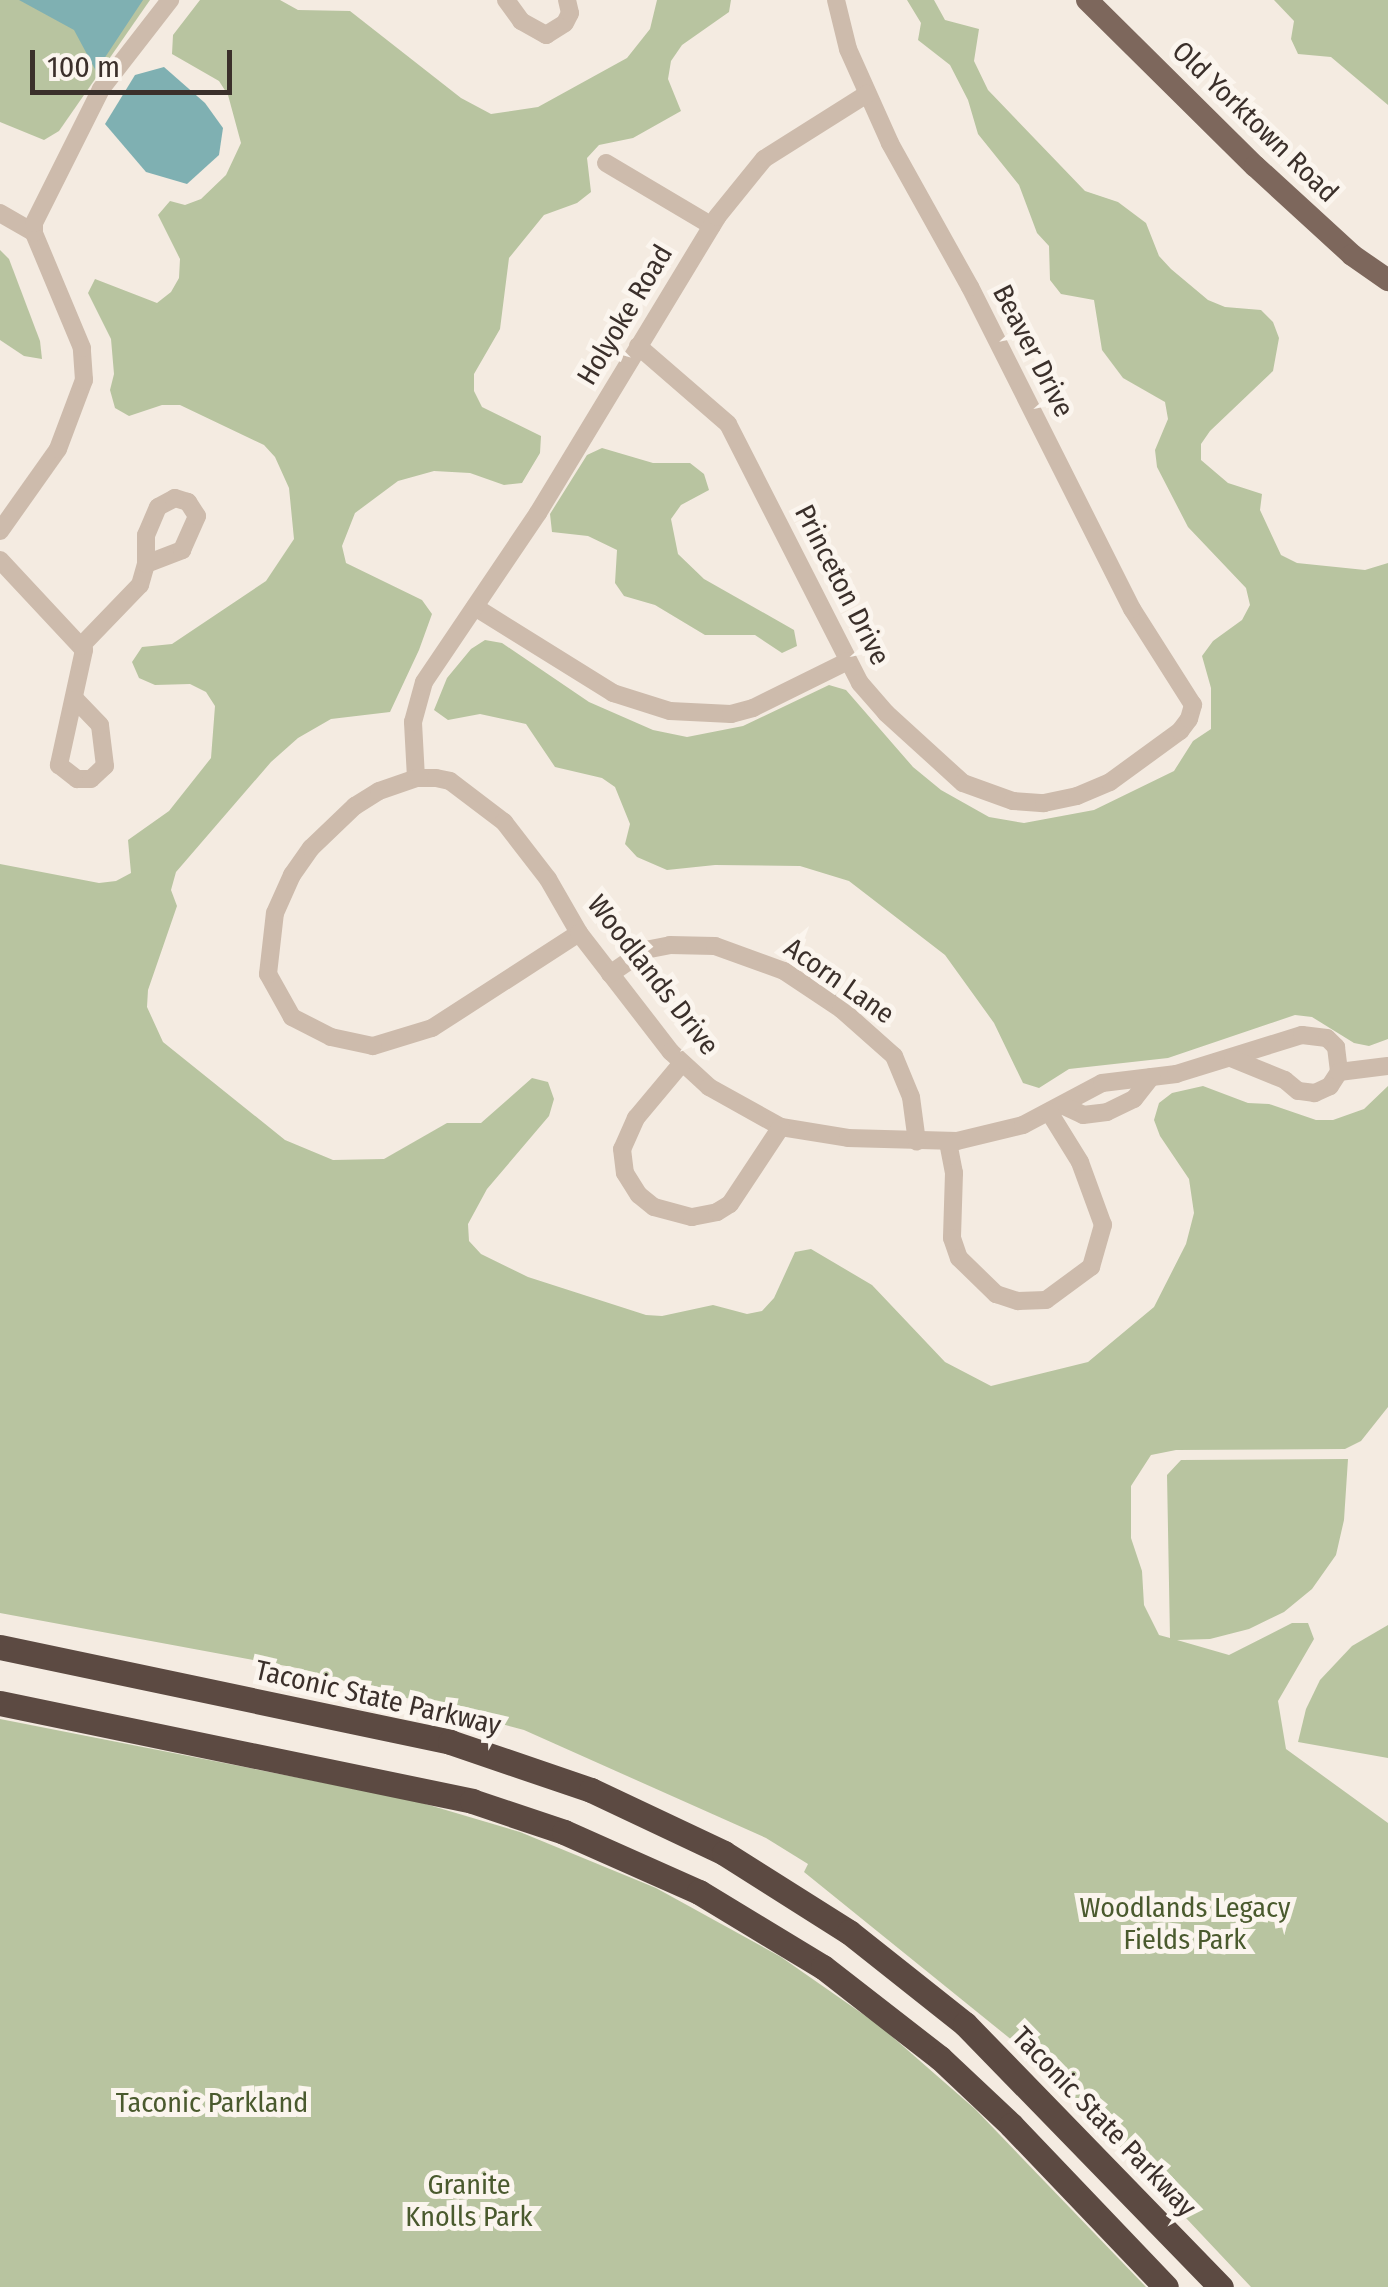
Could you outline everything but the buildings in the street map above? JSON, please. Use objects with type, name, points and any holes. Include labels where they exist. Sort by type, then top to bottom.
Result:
[{"type":"highway","name":"Taconic State Parkway","points":[[0,1647],[450,1742],[591,1790],[710,1846],[822,1913],[953,2013],[1024,2080],[1221,2287]]},
{"type":"highway","points":[[0,1703],[472,1801],[564,1832],[698,1892],[824,1967],[928,2047],[1011,2124],[1166,2287]]},
{"type":"main road","name":"Old Yorktown Road","points":[[1087,0],[1256,166],[1352,255],[1388,280]]},
{"type":"street","points":[[34,233],[59,168],[101,89],[170,0]]},
{"type":"street","points":[[506,0],[521,22],[546,35],[565,22],[570,13],[567,0]]},
{"type":"street","name":"Beaver Drive","points":[[836,0],[848,49],[866,94],[1132,609],[1193,705],[1188,719]]},
{"type":"street","name":"Holyoke Road","points":[[416,778],[413,722],[417,700],[538,513],[712,226],[764,160],[866,94]]},
{"type":"street","points":[[606,163],[712,226]]},
{"type":"street","points":[[0,214],[34,233],[82,348],[84,380],[58,449],[0,531]]},
{"type":"street","name":"Princeton Drive","points":[[638,346],[728,424],[848,661],[886,713],[963,783],[1013,801],[1044,803],[1110,782],[1180,731],[1188,719]]},
{"type":"street","points":[[0,560],[81,646],[84,660],[76,700]]},
{"type":"street","points":[[81,646],[140,585],[146,564]]},
{"type":"street","points":[[475,606],[613,693],[670,712],[730,714],[753,708],[848,661]]},
{"type":"street","points":[[416,778],[354,806],[311,848],[292,875],[275,913],[267,955],[272,988],[292,1017],[352,1043],[372,1046],[397,1040],[432,1028],[580,933]]},
{"type":"street","name":"Woodlands Drive","points":[[416,778],[450,781],[504,822],[548,878],[610,974],[682,1063],[740,1108],[781,1126],[848,1138],[948,1142],[1024,1125],[1102,1083],[1150,1078],[1234,1059],[1244,1051],[1302,1035],[1327,1038],[1336,1047],[1340,1072]]},
{"type":"street","name":"Acorn Lane","points":[[610,974],[645,950],[670,945],[715,946],[784,971],[841,1009],[894,1056],[911,1096],[917,1142]]},
{"type":"street","points":[[1286,1080],[1281,1059],[1291,1041]]},
{"type":"street","points":[[1234,1059],[1286,1080],[1298,1091],[1315,1093],[1330,1086],[1340,1072],[1388,1066]]},
{"type":"street","points":[[682,1063],[636,1118],[622,1149],[625,1173],[638,1195],[654,1207],[677,1216],[717,1212],[741,1192],[781,1126]]},
{"type":"street","name":"Woodlands Drive","points":[[1056,1109],[1084,1115],[1107,1112],[1134,1099],[1150,1078]]},
{"type":"street","points":[[948,1142],[954,1173],[952,1238],[959,1258],[996,1294],[1018,1300],[1046,1300],[1076,1282],[1091,1267],[1103,1225],[1056,1109]]},
{"type":"green space","points":[[0,0],[150,0],[59,131],[44,140],[0,122]]},
{"type":"green space","name":"Woodlands Legacy Fields Park","points":[[200,0],[280,0],[298,10],[350,11],[461,98],[491,114],[538,107],[627,58],[650,29],[657,0],[731,0],[729,12],[682,45],[671,61],[668,79],[681,111],[633,138],[599,145],[587,158],[591,192],[577,203],[544,215],[509,258],[500,329],[474,374],[474,391],[482,407],[541,436],[540,453],[522,483],[504,485],[470,473],[434,471],[398,481],[355,513],[342,546],[346,563],[422,600],[432,614],[419,650],[390,712],[331,719],[298,738],[271,762],[176,872],[171,890],[177,906],[148,990],[147,1007],[163,1042],[285,1140],[333,1160],[384,1159],[447,1123],[481,1123],[532,1078],[548,1082],[554,1099],[549,1116],[487,1189],[468,1224],[469,1241],[481,1254],[528,1277],[646,1315],[662,1316],[713,1305],[747,1314],[762,1311],[774,1298],[795,1252],[811,1249],[872,1285],[945,1362],[991,1386],[1088,1362],[1154,1307],[1186,1244],[1194,1213],[1189,1179],[1160,1136],[1154,1120],[1159,1103],[1172,1093],[1203,1086],[1248,1103],[1269,1104],[1316,1120],[1333,1120],[1364,1109],[1388,1086],[1388,1407],[1361,1441],[1345,1449],[1176,1450],[1151,1455],[1131,1486],[1131,1538],[1142,1571],[1144,1605],[1159,1635],[1170,1638],[1167,1475],[1181,1460],[1348,1459],[1344,1520],[1336,1555],[1312,1589],[1284,1612],[1249,1629],[1210,1639],[1177,1640],[1229,1655],[1292,1623],[1308,1623],[1314,1639],[1278,1701],[1286,1749],[1388,1823],[1388,2287],[1251,2287],[1039,2062],[804,1872],[808,1864],[766,1838],[524,1730],[297,1668],[0,1613],[0,864],[99,883],[116,881],[131,873],[128,840],[169,811],[211,758],[215,706],[206,692],[190,684],[155,685],[139,678],[132,662],[142,647],[172,644],[266,581],[294,539],[289,488],[275,457],[264,445],[180,405],[162,405],[129,416],[115,408],[110,390],[114,374],[111,339],[88,293],[95,279],[157,303],[171,292],[179,278],[180,259],[158,215],[170,201],[185,205],[201,199],[226,175],[241,143],[228,95],[219,81],[172,54],[173,35]]},
{"type":"green space","points":[[907,0],[934,0],[945,20],[979,29],[974,61],[988,90],[1085,191],[1118,202],[1146,223],[1159,256],[1171,269],[1208,300],[1225,307],[1261,310],[1273,322],[1279,338],[1273,371],[1210,431],[1201,444],[1201,460],[1228,483],[1262,494],[1260,510],[1281,555],[1297,563],[1365,570],[1388,563],[1388,1039],[1369,1046],[1354,1043],[1312,1017],[1295,1015],[1168,1058],[1069,1069],[1039,1088],[1023,1083],[994,1023],[945,955],[849,881],[800,866],[715,865],[667,870],[637,857],[625,844],[630,824],[615,787],[602,778],[555,767],[526,724],[480,714],[448,720],[434,710],[447,678],[471,649],[485,640],[502,643],[589,702],[653,730],[687,737],[743,726],[829,685],[846,690],[913,767],[941,790],[989,817],[1024,823],[1094,810],[1174,771],[1193,741],[1211,729],[1211,688],[1202,656],[1213,641],[1242,620],[1250,605],[1246,588],[1188,527],[1157,467],[1155,450],[1168,419],[1165,402],[1123,378],[1102,350],[1094,300],[1061,294],[1050,280],[1049,246],[1037,233],[1019,185],[978,134],[968,100],[950,65],[918,40],[921,23]]},
{"type":"green space","points":[[1274,0],[1388,0],[1388,105],[1331,57],[1298,54],[1291,39],[1294,21]]},
{"type":"green space","points":[[0,250],[9,259],[40,341],[42,359],[24,356],[0,340]]},
{"type":"green space","points":[[602,448],[653,463],[690,463],[704,474],[709,490],[681,505],[671,519],[678,554],[704,579],[794,630],[797,646],[782,653],[755,635],[705,635],[655,605],[624,596],[615,583],[617,550],[588,536],[552,532],[550,514],[587,455]]},
{"type":"green space","points":[[1388,1625],[1388,1758],[1298,1742],[1306,1709],[1320,1680],[1352,1646]]},
{"type":"green space","name":"Taconic Parkland","points":[[0,1719],[412,1800],[520,1832],[656,1888],[781,1957],[880,2026],[975,2109],[1146,2287],[0,2287]]},
{"type":"water","points":[[19,0],[143,0],[96,71],[74,30]]},
{"type":"water","points":[[164,67],[205,103],[223,128],[219,155],[187,184],[146,172],[105,124],[135,75]]},
{"type":"park label","name":"Granite Knolls Park","points":[[469,2201]]}]
